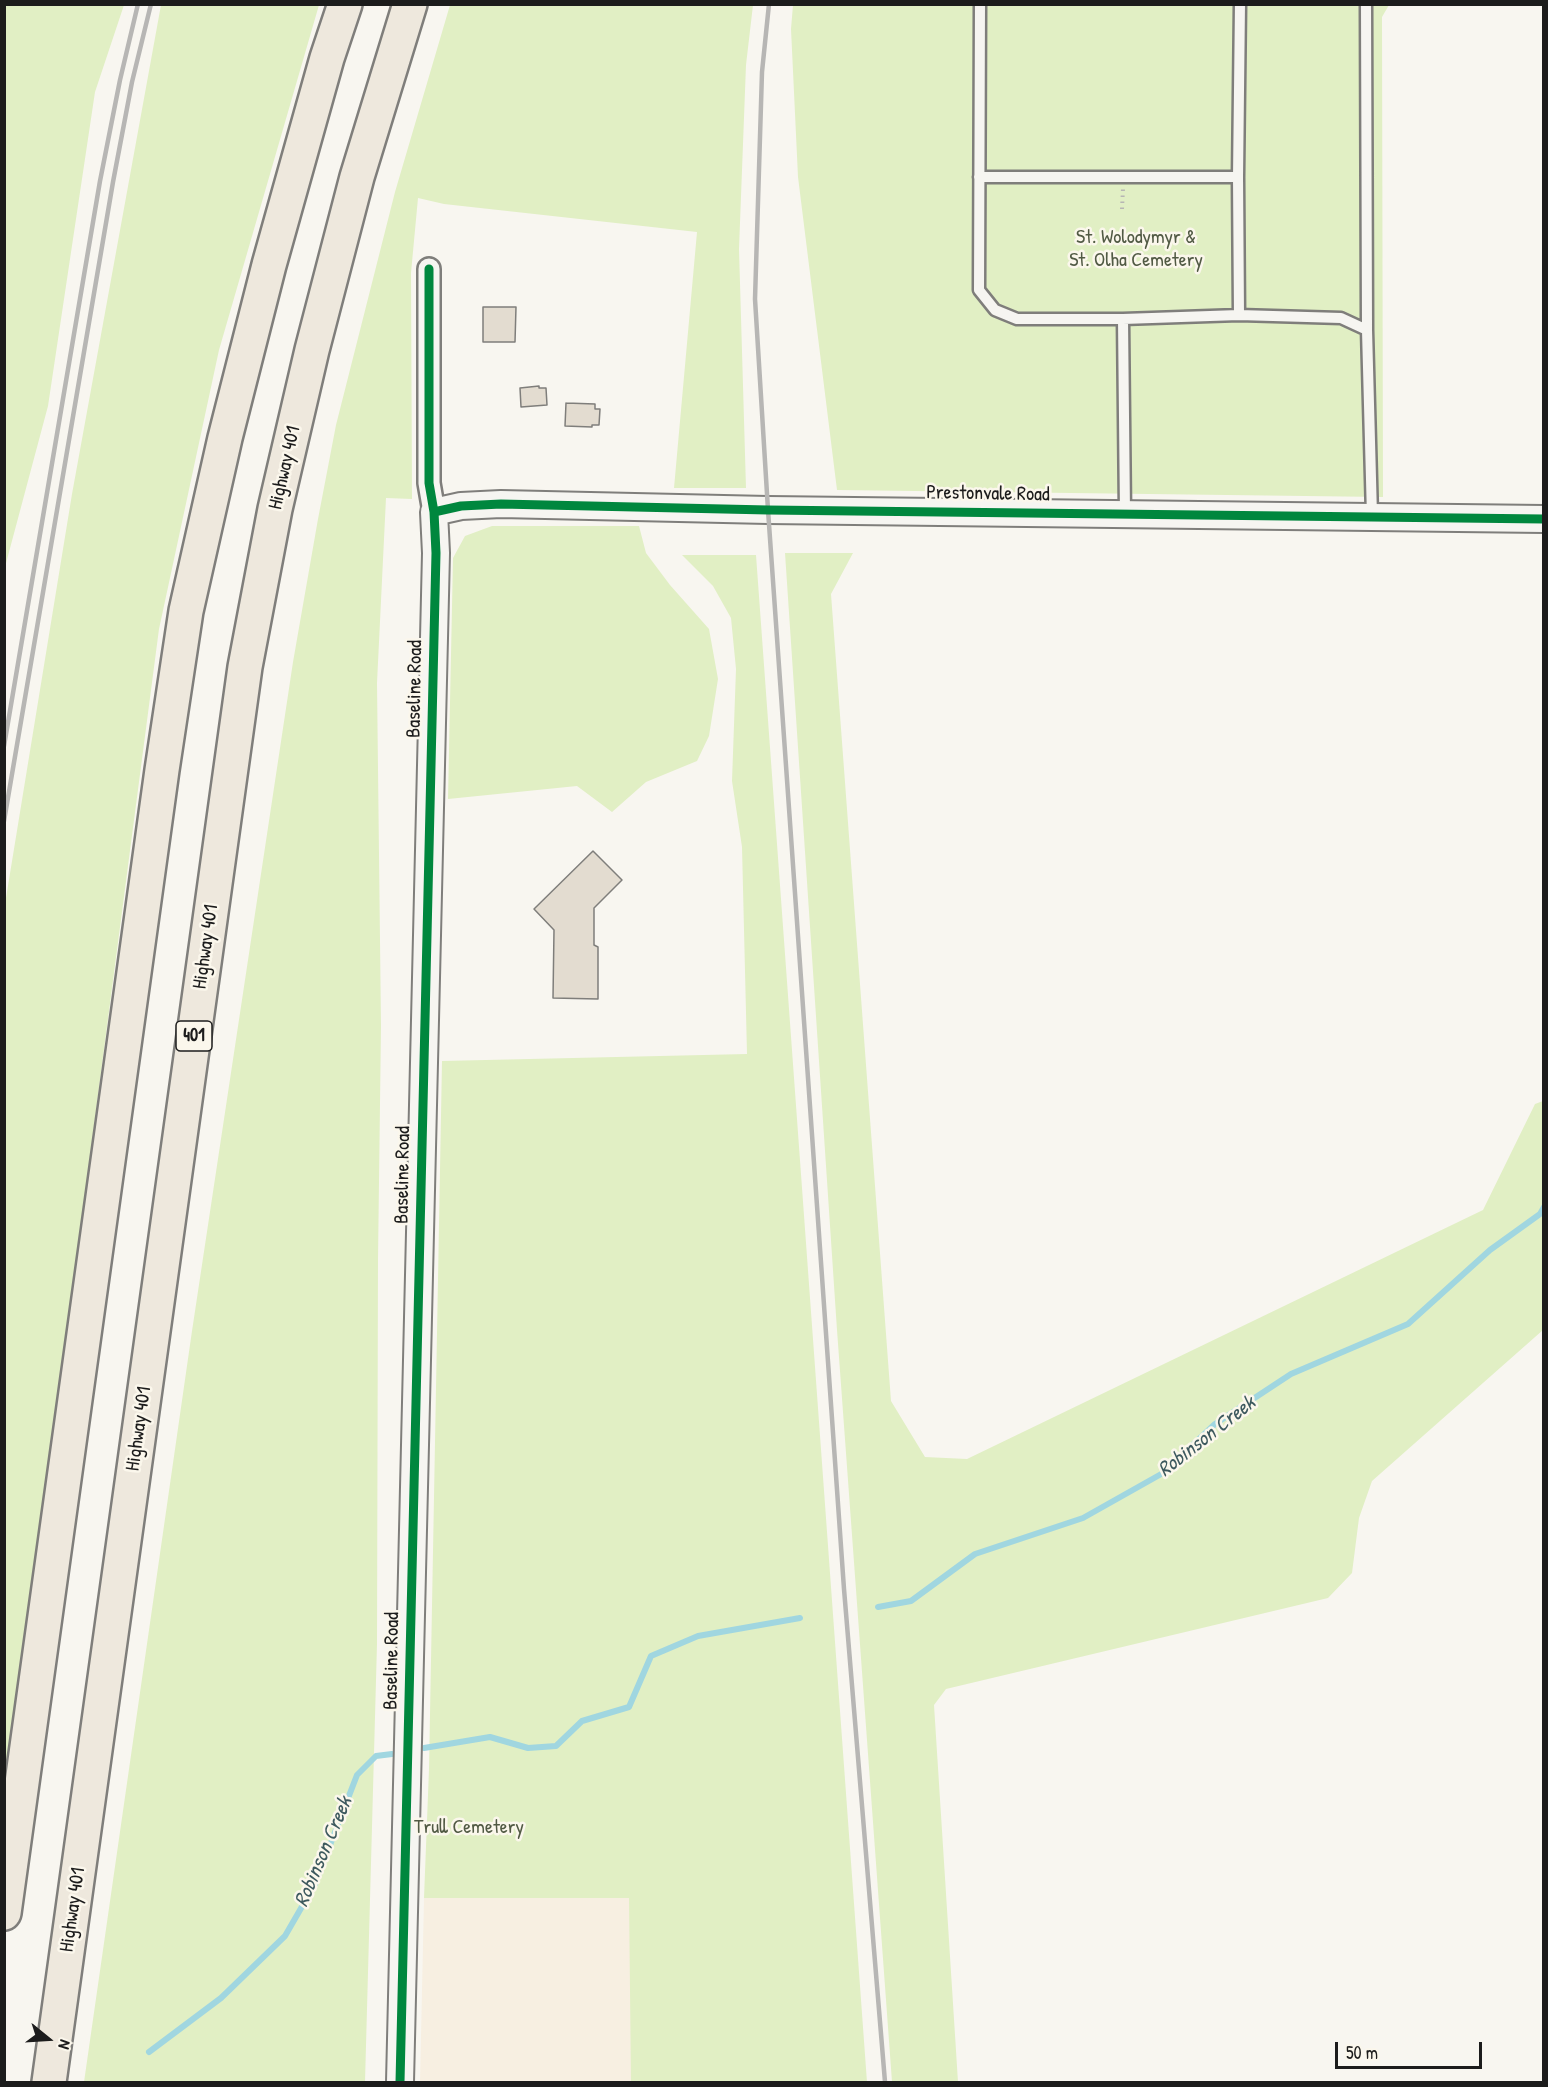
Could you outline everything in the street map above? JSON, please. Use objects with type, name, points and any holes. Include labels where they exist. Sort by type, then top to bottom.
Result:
[{"type":"highway","points":[[4,1913],[186,611],[225,438],[269,265],[327,58],[345,4]]},
{"type":"highway","name":"Highway 401","points":[[48,2082],[245,667],[275,509],[312,350],[357,177],[410,4]]},
{"type":"street","name":"Baseline Road","points":[[400,2082],[436,553],[434,512],[429,483],[429,268]]},
{"type":"street","name":"Prestonvale Road","points":[[434,512],[461,506],[501,504],[768,510],[1544,519]]},
{"type":"lane","points":[[980,4],[979,290],[996,310],[1017,319],[1123,319],[1239,315],[1341,318],[1367,330]]},
{"type":"lane","points":[[1239,315],[1240,4]]},
{"type":"lane","points":[[1366,4],[1367,330],[1372,517]]},
{"type":"lane","points":[[979,177],[1238,177]]},
{"type":"lane","points":[[1123,319],[1125,514]]},
{"type":"shaded area","points":[[698,1897],[695,2082],[420,2082],[424,1898]]},
{"type":"green space","points":[[4,5],[124,5],[95,92],[48,406],[5,567]]},
{"type":"green space","points":[[161,5],[319,5],[219,350],[159,629],[5,1806],[5,904],[72,494]]},
{"type":"green space","points":[[450,5],[753,5],[746,65],[739,249],[746,488],[674,488],[697,232],[444,204],[418,198],[411,273],[412,499],[386,498],[377,683],[381,1026],[377,1644],[365,2082],[84,2082],[192,1331],[293,662],[318,519],[336,425],[395,192]]},
{"type":"green space","name":"St. Wolodymyr & St. Olha Cemetery","points":[[793,5],[1389,5],[1382,17],[1383,497],[837,490],[798,177],[791,29]]},
{"type":"green space","points":[[492,526],[639,526],[646,553],[670,585],[709,629],[718,679],[709,736],[697,761],[646,782],[612,812],[577,786],[448,799],[453,558],[465,536]]},
{"type":"green space","points":[[785,553],[853,553],[831,594],[891,1401],[925,1457],[967,1459],[1483,1210],[1535,1104],[1543,1101],[1543,1330],[1372,1481],[1359,1518],[1352,1573],[1328,1598],[946,1689],[934,1705],[958,2082],[892,2082],[837,1330]]},
{"type":"green space","name":"Trull Cemetery","points":[[682,555],[756,555],[867,2082],[631,2082],[629,1898],[424,1898],[429,1769],[442,1061],[747,1054],[742,847],[732,781],[736,669],[731,618],[713,586]]},
{"type":"building","points":[[483,307],[516,307],[515,342],[483,342]]},
{"type":"building","points":[[539,386],[539,388],[546,388],[547,405],[521,407],[520,388]]},
{"type":"building","points":[[566,403],[595,404],[595,409],[600,409],[599,425],[565,426]]},
{"type":"building","points":[[593,851],[622,880],[594,908],[594,945],[598,947],[598,999],[553,998],[554,930],[534,909]]},
{"type":"waterway","name":"Robinson Creek","points":[[878,1607],[911,1601],[975,1554],[1083,1518],[1163,1473],[1215,1424],[1291,1374],[1408,1324],[1490,1250],[1540,1214],[1544,1207]]},
{"type":"waterway","name":"Robinson Creek","points":[[424,1748],[490,1737],[528,1748],[556,1746],[582,1721],[629,1707],[651,1656],[698,1636],[800,1618]]},
{"type":"waterway","name":"Robinson Creek","points":[[149,2052],[221,1998],[285,1936],[315,1884],[357,1775],[376,1756],[392,1754]]},
{"type":"railway","points":[[4,746],[100,181],[138,4]]},
{"type":"railway","points":[[4,821],[113,182],[132,82],[151,4]]},
{"type":"railway","points":[[769,4],[762,72],[755,299],[844,1589],[885,2082]]},
{"type":"cycle path","points":[[400,2082],[436,553],[434,512],[429,483],[429,269]]},
{"type":"cycle path","points":[[434,512],[461,506],[501,504],[768,510],[1544,519]]}]
